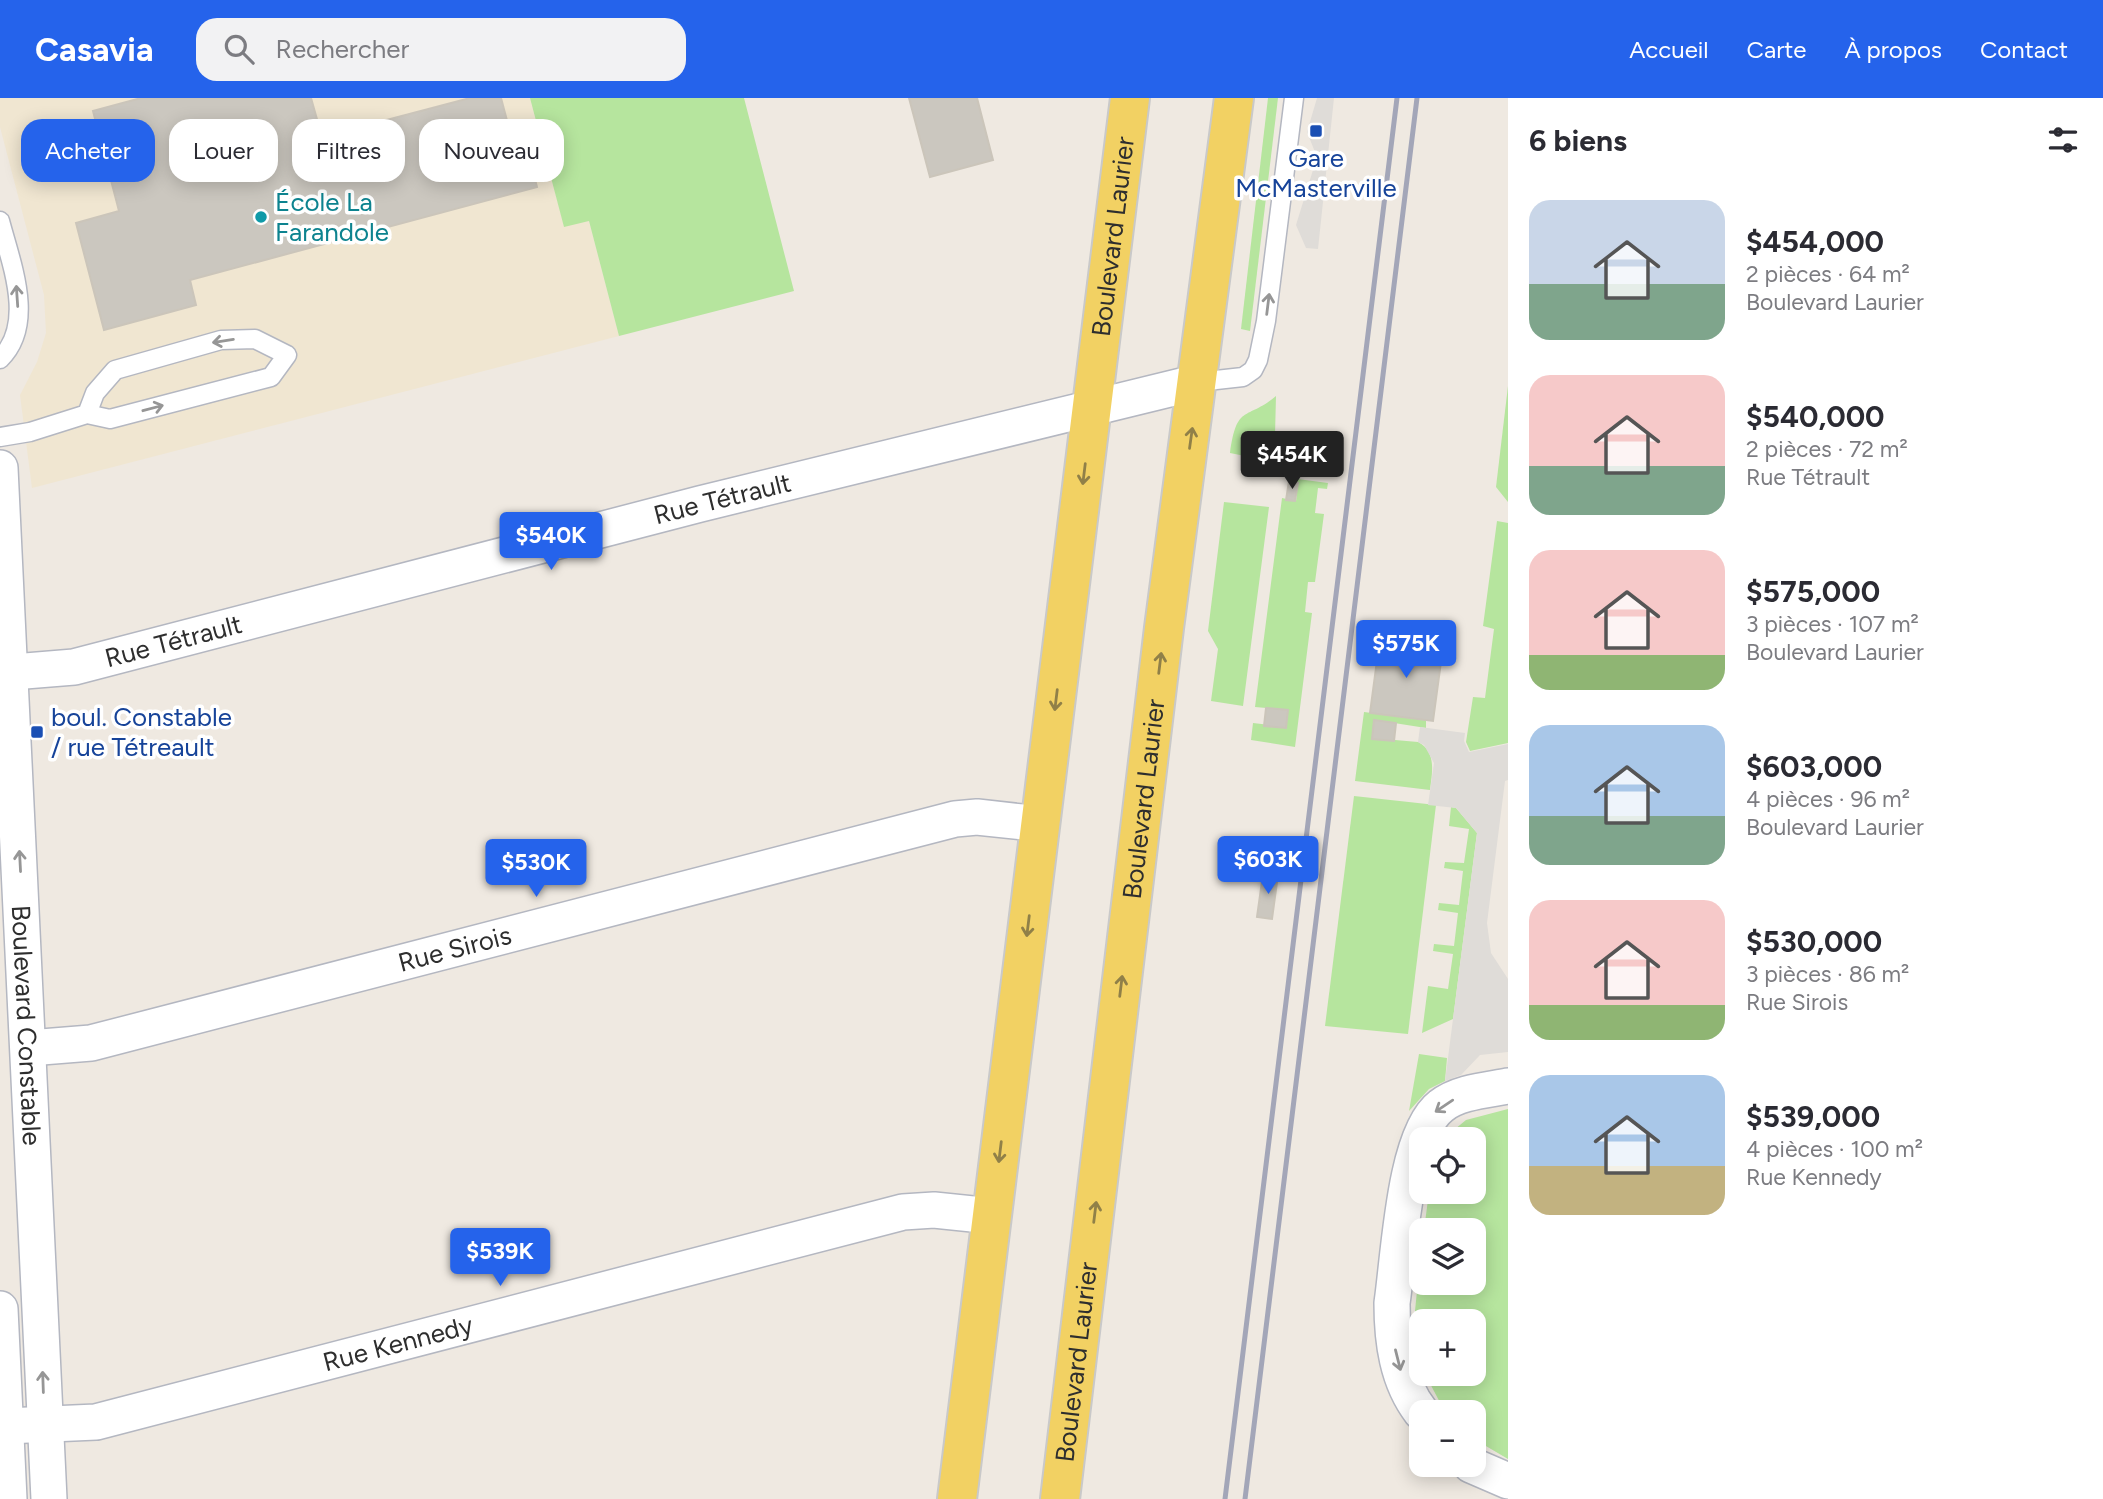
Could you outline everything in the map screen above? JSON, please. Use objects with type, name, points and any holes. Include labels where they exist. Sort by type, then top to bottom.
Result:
[{"type":"main road","name":"Boulevard Laurier","points":[[957,1499],[1130,98]]},
{"type":"main road","name":"Boulevard Laurier","points":[[1060,1499],[1162,642],[1234,98]]},
{"type":"street","name":"Rue Tétrault","points":[[6,672],[74,667],[700,504],[1198,382]]},
{"type":"street","name":"Boulevard Constable","points":[[0,468],[6,672],[29,1048],[49,1499]]},
{"type":"street","name":"Rue Sirois","points":[[29,1048],[91,1044],[955,820],[977,817],[1041,824]]},
{"type":"street","points":[[1412,1400],[1402,1375],[1392,1323],[1394,1289],[1415,1147],[1429,1117],[1449,1100],[1508,1086]]},
{"type":"street","name":"Rue Kennedy","points":[[6,1426],[96,1422],[888,1216],[923,1209],[992,1216]]},
{"type":"street","points":[[0,1310],[9,1499]]},
{"type":"street","points":[[1486,1471],[1508,1481]]},
{"type":"lane","points":[[1198,382],[1243,377],[1253,370],[1258,359],[1266,320],[1294,98]]},
{"type":"lane","points":[[0,221],[16,282],[18,319],[12,347],[0,359]]},
{"type":"lane","points":[[0,437],[30,432],[87,414],[110,419],[271,377],[287,355],[255,339],[221,340],[115,370],[95,393],[87,414]]},
{"type":"shaded area","points":[[0,98],[530,98],[536,119],[419,119],[419,182],[552,182],[564,226],[589,221],[619,336],[32,488],[20,395],[37,362],[46,333],[44,295],[0,127]]},
{"type":"shaded area","points":[[1317,98],[1334,98],[1318,249],[1306,248],[1296,225],[1317,157],[1307,132]]},
{"type":"shaded area","points":[[1420,727],[1465,733],[1464,741],[1469,752],[1508,744],[1508,780],[1505,781],[1487,923],[1491,953],[1508,979],[1508,1052],[1480,1055],[1461,1075],[1445,1081],[1477,833],[1456,808],[1428,805],[1434,763],[1424,745],[1418,742]]},
{"type":"green space","points":[[530,98],[744,98],[794,291],[619,336],[589,221],[564,227],[552,182],[564,182],[564,119],[536,119]]},
{"type":"green space","points":[[1268,98],[1278,98],[1250,331],[1241,329]]},
{"type":"green space","points":[[1508,386],[1508,502],[1496,487]]},
{"type":"green space","points":[[1276,396],[1275,435],[1263,435],[1262,456],[1275,458],[1275,462],[1230,453],[1236,427],[1244,415]]},
{"type":"green space","points":[[1290,478],[1328,483],[1327,489],[1318,488],[1315,513],[1324,514],[1315,582],[1308,582],[1305,612],[1312,613],[1295,747],[1251,740],[1253,723],[1286,727],[1288,710],[1255,707],[1282,498],[1296,501],[1298,483],[1289,481]]},
{"type":"green space","points":[[1224,502],[1269,507],[1243,706],[1211,701],[1218,649],[1208,631]]},
{"type":"green space","points":[[1497,521],[1508,523],[1508,743],[1470,751],[1466,742],[1473,697],[1485,698],[1494,629],[1483,626]]},
{"type":"green space","points":[[1364,712],[1426,720],[1426,728],[1375,720],[1372,738],[1418,742],[1424,746],[1432,763],[1430,790],[1355,781]]},
{"type":"green space","points":[[1354,796],[1436,805],[1408,1034],[1325,1026]]},
{"type":"green space","points":[[1451,807],[1456,808],[1477,833],[1453,1019],[1422,1033],[1428,986],[1448,989],[1453,954],[1433,951],[1434,944],[1454,946],[1458,913],[1438,910],[1439,903],[1459,905],[1463,871],[1444,868],[1445,862],[1464,863],[1469,829],[1449,826]]},
{"type":"green space","points":[[1419,1054],[1447,1058],[1445,1081],[1429,1089],[1409,1111]]},
{"type":"green space","points":[[1508,1109],[1508,1459],[1486,1446],[1486,1400],[1439,1400],[1431,1386],[1486,1386],[1486,1309],[1415,1309],[1417,1295],[1486,1295],[1486,1218],[1426,1218],[1427,1204],[1486,1204],[1486,1127],[1458,1127],[1466,1120]]},
{"type":"building","name":"École La Farandole","points":[[141,98],[311,98],[317,119],[292,119],[292,182],[405,182],[405,119],[390,119],[470,98],[501,98],[507,119],[419,119],[419,182],[536,182],[537,187],[190,280],[196,305],[104,330],[76,223],[119,211],[111,182],[155,182],[155,119],[95,119],[93,111]]},
{"type":"building","points":[[909,98],[977,98],[993,160],[930,177]]},
{"type":"building","points":[[1289,481],[1298,483],[1295,501],[1286,500]]},
{"type":"building","points":[[1380,638],[1443,647],[1433,721],[1370,713]]},
{"type":"building","points":[[1266,708],[1288,710],[1286,728],[1264,726]]},
{"type":"building","points":[[1374,720],[1396,723],[1394,741],[1372,739]]},
{"type":"building","points":[[1263,874],[1278,875],[1272,919],[1257,917]]},
{"type":"railway","points":[[1225,1499],[1397,98]]},
{"type":"railway","points":[[1245,1499],[1417,98]]},
{"type":"place","name":"Gare McMasterville","points":[[1316,131]]},
{"type":"place","name":"École La Farandole","points":[[261,217]]},
{"type":"place","name":"boul. Constable / rue Tétreault","points":[[37,732]]}]
